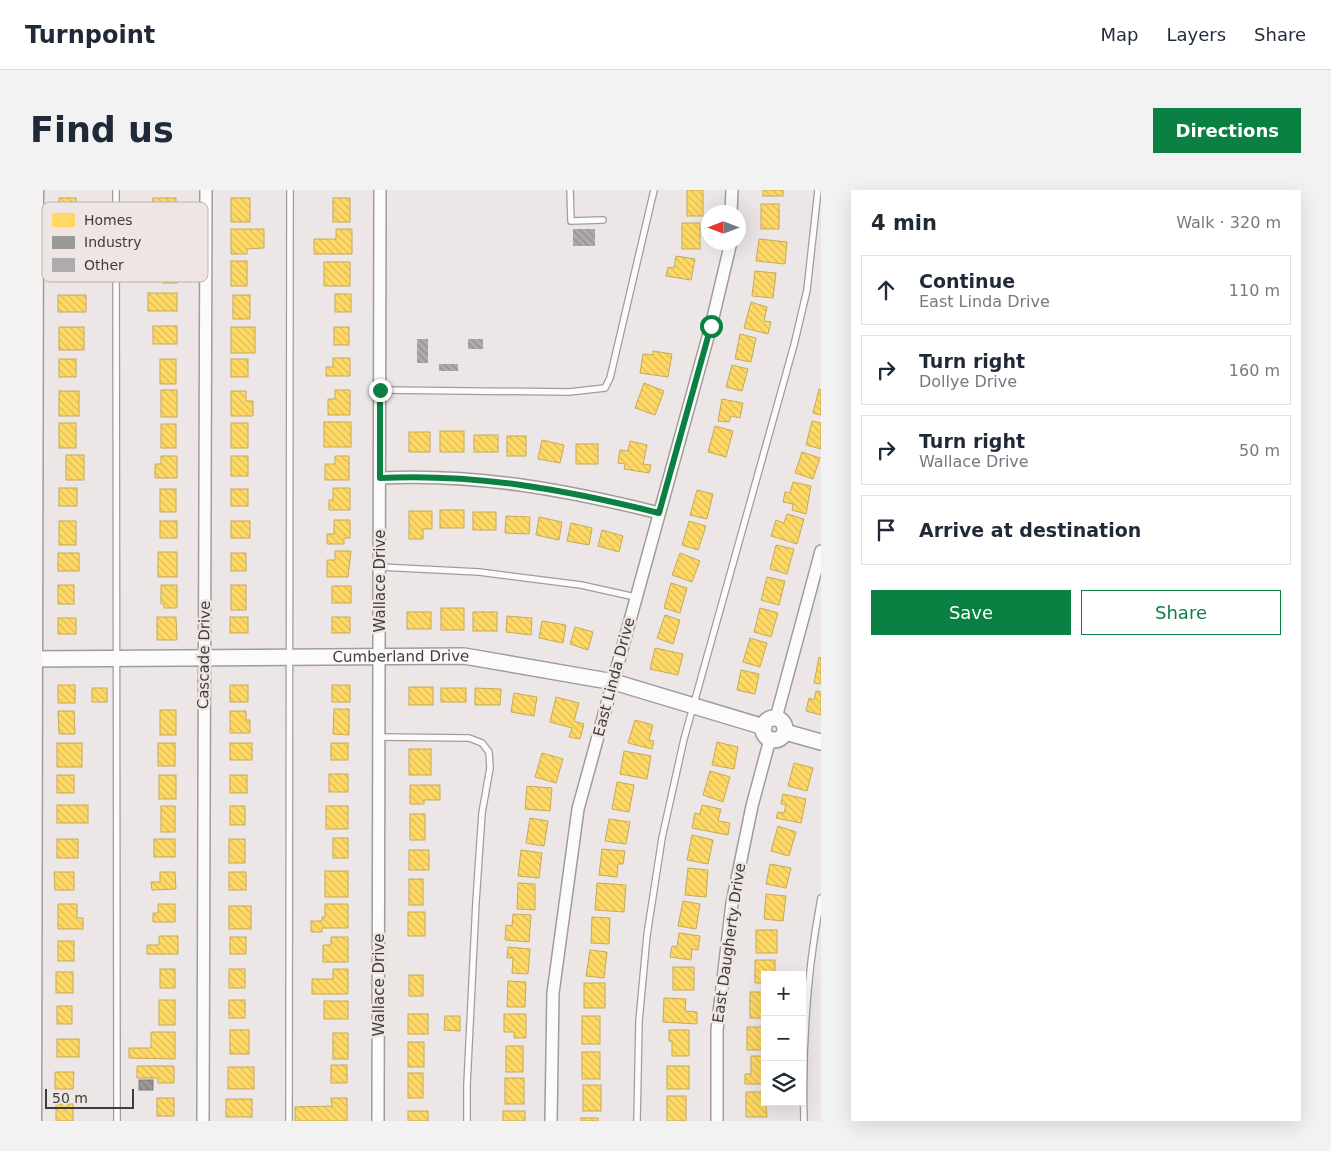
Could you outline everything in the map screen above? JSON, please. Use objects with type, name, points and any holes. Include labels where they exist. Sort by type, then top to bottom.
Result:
[{"type":"main road","points":[[33,1121],[32,659],[35,190]]},
{"type":"street","name":"Wallace Drive","points":[[378,1121],[380,190]]},
{"type":"street","points":[[732,190],[732,205]]},
{"type":"street","name":"East Linda Drive","points":[[551,1121],[552,993],[578,808],[711,326],[729,250]]},
{"type":"street","name":"Cascade Drive","points":[[203,1121],[206,282]]},
{"type":"street","points":[[380,478],[427,475],[491,480],[590,495],[659,513]]},
{"type":"street","name":"East Daugherty Drive","points":[[717,1121],[717,1030],[732,903],[770,728],[821,551]]},
{"type":"street","name":"Cumberland Drive","points":[[32,659],[204,656],[464,656],[614,682],[770,728]]},
{"type":"street","points":[[770,728],[780,739],[785,732],[821,742]]},
{"type":"lane","points":[[289,1121],[290,190]]},
{"type":"lane","points":[[570,190],[571,220],[603,220]]},
{"type":"lane","points":[[380,390],[569,392],[605,388],[610,378],[654,190]]},
{"type":"lane","points":[[637,1121],[638,1021],[647,935],[662,838],[694,706],[794,346],[807,290],[818,190]]},
{"type":"lane","points":[[116,282],[117,1121]]},
{"type":"lane","points":[[380,567],[479,572],[581,585],[635,597]]},
{"type":"lane","points":[[379,737],[469,738],[482,743],[489,752],[490,768],[482,813],[472,966],[467,1121]]},
{"type":"lane","points":[[804,1121],[803,1080],[806,1008],[821,898]]},
{"type":"building: Homes","points":[[687,190],[703,190],[701,216],[687,216]]},
{"type":"building: Homes","points":[[763,190],[783,190],[783,196],[763,196]]},
{"type":"building: Homes","points":[[59,198],[76,198],[76,202],[59,202]]},
{"type":"building: Homes","points":[[153,198],[176,198],[176,202],[153,202]]},
{"type":"building: Homes","points":[[231,198],[250,198],[250,222],[231,222]]},
{"type":"building: Homes","points":[[333,198],[350,198],[350,222],[333,222]]},
{"type":"building: Homes","points":[[761,204],[779,204],[779,229],[761,229]]},
{"type":"building: Homes","points":[[682,223],[700,223],[700,249],[682,249]]},
{"type":"building: Homes","points":[[231,229],[264,229],[264,248],[247,249],[247,254],[231,254]]},
{"type":"building: Homes","points":[[336,229],[352,229],[352,254],[314,254],[314,239],[336,239]]},
{"type":"building: Homes","points":[[759,239],[787,242],[785,264],[756,261]]},
{"type":"building: Homes","points":[[676,256],[695,259],[691,280],[666,276],[668,267],[674,268]]},
{"type":"building: Homes","points":[[231,261],[247,261],[247,286],[231,286]]},
{"type":"building: Homes","points":[[324,262],[350,262],[350,286],[324,286]]},
{"type":"building: Homes","points":[[755,271],[776,273],[773,298],[752,296]]},
{"type":"building: Homes","points":[[148,293],[177,293],[177,311],[148,311]]},
{"type":"building: Homes","points":[[335,294],[351,294],[351,312],[335,312]]},
{"type":"building: Homes","points":[[58,295],[86,295],[86,312],[58,312]]},
{"type":"building: Homes","points":[[233,295],[250,295],[250,319],[233,319]]},
{"type":"building: Homes","points":[[751,302],[767,307],[764,321],[771,322],[768,334],[744,328]]},
{"type":"building: Homes","points":[[153,326],[177,326],[177,344],[153,344]]},
{"type":"building: Homes","points":[[59,327],[84,327],[84,350],[59,350]]},
{"type":"building: Homes","points":[[231,327],[255,327],[255,353],[231,353]]},
{"type":"building: Homes","points":[[334,327],[349,327],[349,345],[334,345]]},
{"type":"building: Homes","points":[[740,334],[756,338],[751,362],[735,359]]},
{"type":"building: Homes","points":[[653,351],[672,354],[668,377],[640,373],[643,354],[653,355]]},
{"type":"building: Homes","points":[[333,358],[350,358],[350,376],[326,376],[326,367],[333,367]]},
{"type":"building: Homes","points":[[59,359],[76,359],[76,377],[59,377]]},
{"type":"building: Homes","points":[[160,359],[176,359],[176,384],[160,384]]},
{"type":"building: Homes","points":[[231,359],[248,359],[248,377],[231,377]]},
{"type":"building: Homes","points":[[732,365],[748,369],[742,391],[726,387]]},
{"type":"building: Homes","points":[[644,383],[664,391],[655,415],[635,408]]},
{"type":"building: Homes","points":[[819,389],[821,390],[821,415],[813,413]]},
{"type":"building: Homes","points":[[161,390],[177,390],[177,417],[161,417]]},
{"type":"building: Homes","points":[[335,390],[350,390],[350,415],[328,415],[328,399],[335,399]]},
{"type":"building: Homes","points":[[59,391],[79,391],[79,416],[59,416]]},
{"type":"building: Homes","points":[[231,391],[246,391],[246,401],[253,401],[253,416],[231,416]]},
{"type":"building: Homes","points":[[722,399],[743,403],[740,418],[731,416],[729,422],[718,421]]},
{"type":"building: Homes","points":[[812,421],[821,423],[821,449],[806,445]]},
{"type":"building: Homes","points":[[324,422],[351,422],[351,447],[324,447]]},
{"type":"building: Homes","points":[[59,423],[76,423],[76,448],[59,448]]},
{"type":"building: Homes","points":[[231,423],[248,423],[248,448],[231,448]]},
{"type":"building: Homes","points":[[161,424],[176,424],[176,448],[161,448]]},
{"type":"building: Homes","points":[[715,426],[733,431],[726,457],[708,452]]},
{"type":"building: Homes","points":[[440,431],[464,431],[464,452],[440,452]]},
{"type":"building: Homes","points":[[409,432],[430,432],[430,452],[409,452]]},
{"type":"building: Homes","points":[[474,435],[498,435],[498,452],[474,452]]},
{"type":"building: Homes","points":[[507,436],[526,436],[526,456],[507,456]]},
{"type":"building: Homes","points":[[542,440],[564,445],[560,463],[538,459]]},
{"type":"building: Homes","points":[[630,441],[647,445],[643,464],[651,465],[649,473],[624,469],[625,464],[618,463],[620,450],[628,451]]},
{"type":"building: Homes","points":[[576,444],[598,444],[598,464],[576,464]]},
{"type":"building: Homes","points":[[802,452],[820,458],[813,479],[795,473]]},
{"type":"building: Homes","points":[[66,455],[84,455],[84,480],[66,480]]},
{"type":"building: Homes","points":[[161,456],[177,456],[177,478],[155,478],[155,464],[161,464]]},
{"type":"building: Homes","points":[[231,456],[248,456],[248,476],[231,476]]},
{"type":"building: Homes","points":[[335,456],[349,456],[349,480],[325,480],[325,464],[335,464]]},
{"type":"building: Homes","points":[[793,482],[811,486],[806,514],[792,510],[793,504],[783,502],[785,492],[790,493]]},
{"type":"building: Homes","points":[[59,488],[77,488],[77,506],[59,506]]},
{"type":"building: Homes","points":[[333,488],[350,488],[350,510],[329,510],[329,500],[333,500]]},
{"type":"building: Homes","points":[[160,489],[176,489],[176,512],[160,512]]},
{"type":"building: Homes","points":[[231,489],[248,489],[248,506],[231,506]]},
{"type":"building: Homes","points":[[697,490],[713,494],[707,519],[690,515]]},
{"type":"building: Homes","points":[[440,510],[464,510],[464,528],[440,528]]},
{"type":"building: Homes","points":[[409,511],[432,511],[432,529],[423,529],[423,539],[409,539]]},
{"type":"building: Homes","points":[[473,512],[496,512],[496,530],[473,530]]},
{"type":"building: Homes","points":[[787,514],[804,519],[797,544],[771,536],[776,520],[784,523]]},
{"type":"building: Homes","points":[[506,516],[530,517],[529,534],[505,533]]},
{"type":"building: Homes","points":[[539,517],[562,522],[559,540],[536,535]]},
{"type":"building: Homes","points":[[334,520],[350,520],[350,538],[344,538],[344,544],[327,544],[327,534],[334,534]]},
{"type":"building: Homes","points":[[59,521],[76,521],[76,545],[59,545]]},
{"type":"building: Homes","points":[[160,521],[177,521],[177,538],[160,538]]},
{"type":"building: Homes","points":[[231,521],[250,521],[250,538],[231,538]]},
{"type":"building: Homes","points":[[689,521],[706,526],[698,550],[682,545]]},
{"type":"building: Homes","points":[[571,523],[592,528],[589,545],[567,541]]},
{"type":"building: Homes","points":[[602,530],[623,536],[619,552],[598,546]]},
{"type":"building: Homes","points":[[776,545],[794,549],[787,574],[770,569]]},
{"type":"building: Homes","points":[[335,551],[351,551],[348,577],[327,577],[327,560],[335,560]]},
{"type":"building: Homes","points":[[158,552],[177,552],[177,577],[158,577]]},
{"type":"building: Homes","points":[[58,553],[79,553],[79,571],[58,571]]},
{"type":"building: Homes","points":[[231,553],[246,553],[246,571],[231,571]]},
{"type":"building: Homes","points":[[680,553],[700,561],[692,582],[672,575]]},
{"type":"building: Homes","points":[[767,577],[785,581],[779,605],[761,600]]},
{"type":"building: Homes","points":[[671,583],[687,588],[680,613],[664,608]]},
{"type":"building: Homes","points":[[58,585],[74,585],[74,604],[58,604]]},
{"type":"building: Homes","points":[[161,585],[177,585],[177,608],[164,608],[164,604],[161,604]]},
{"type":"building: Homes","points":[[231,585],[246,585],[246,610],[231,610]]},
{"type":"building: Homes","points":[[332,586],[351,586],[351,603],[332,603]]},
{"type":"building: Homes","points":[[441,608],[464,608],[464,630],[441,630]]},
{"type":"building: Homes","points":[[760,608],[778,613],[771,637],[754,632]]},
{"type":"building: Homes","points":[[407,612],[431,612],[431,629],[407,629]]},
{"type":"building: Homes","points":[[473,612],[497,612],[497,631],[473,631]]},
{"type":"building: Homes","points":[[665,615],[680,620],[673,644],[657,638]]},
{"type":"building: Homes","points":[[507,616],[532,618],[531,635],[506,632]]},
{"type":"building: Homes","points":[[157,617],[176,617],[177,640],[157,640]]},
{"type":"building: Homes","points":[[230,617],[248,617],[248,633],[230,633]]},
{"type":"building: Homes","points":[[332,617],[350,617],[350,633],[332,633]]},
{"type":"building: Homes","points":[[58,618],[76,618],[76,634],[58,634]]},
{"type":"building: Homes","points":[[542,621],[566,625],[563,643],[539,638]]},
{"type":"building: Homes","points":[[575,627],[593,632],[588,650],[570,644]]},
{"type":"building: Homes","points":[[750,638],[767,643],[760,667],[743,662]]},
{"type":"building: Homes","points":[[655,648],[683,654],[678,675],[650,669]]},
{"type":"building: Homes","points":[[819,657],[821,658],[821,684],[814,683]]},
{"type":"building: Homes","points":[[741,670],[759,674],[755,694],[737,690]]},
{"type":"building: Homes","points":[[58,685],[75,685],[75,703],[58,703]]},
{"type":"building: Homes","points":[[230,685],[248,685],[248,702],[230,702]]},
{"type":"building: Homes","points":[[332,685],[350,685],[350,702],[332,702]]},
{"type":"building: Homes","points":[[409,687],[433,687],[433,705],[409,705]]},
{"type":"building: Homes","points":[[92,688],[107,688],[107,702],[92,702]]},
{"type":"building: Homes","points":[[441,688],[466,688],[466,702],[441,702]]},
{"type":"building: Homes","points":[[475,688],[501,689],[500,705],[475,705]]},
{"type":"building: Homes","points":[[816,691],[821,692],[821,715],[806,711],[809,698],[814,700]]},
{"type":"building: Homes","points":[[514,693],[537,697],[534,716],[511,712]]},
{"type":"building: Homes","points":[[556,697],[579,703],[574,721],[584,724],[580,739],[569,737],[572,728],[550,722]]},
{"type":"building: Homes","points":[[334,709],[349,709],[349,735],[333,734]]},
{"type":"building: Homes","points":[[160,710],[176,710],[176,735],[160,735]]},
{"type":"building: Homes","points":[[58,711],[74,711],[75,734],[59,734]]},
{"type":"building: Homes","points":[[230,711],[246,711],[246,720],[250,720],[250,733],[230,733]]},
{"type":"building: Homes","points":[[635,720],[653,725],[649,740],[654,741],[652,749],[628,743]]},
{"type":"building: Homes","points":[[717,742],[738,747],[734,769],[712,765]]},
{"type":"building: Homes","points":[[57,743],[82,743],[82,767],[57,767]]},
{"type":"building: Homes","points":[[158,743],[175,743],[175,766],[158,766]]},
{"type":"building: Homes","points":[[230,743],[252,743],[252,760],[230,760]]},
{"type":"building: Homes","points":[[331,743],[348,743],[348,760],[331,760]]},
{"type":"building: Homes","points":[[409,749],[431,749],[431,775],[409,775]]},
{"type":"building: Homes","points":[[624,751],[651,756],[647,779],[620,774]]},
{"type":"building: Homes","points":[[542,753],[563,759],[556,783],[535,777]]},
{"type":"building: Homes","points":[[794,763],[813,768],[807,791],[788,786]]},
{"type":"building: Homes","points":[[710,771],[730,777],[723,802],[703,795]]},
{"type":"building: Homes","points":[[329,774],[348,774],[348,792],[329,792]]},
{"type":"building: Homes","points":[[57,775],[74,775],[74,793],[57,793]]},
{"type":"building: Homes","points":[[159,775],[176,775],[176,799],[159,799]]},
{"type":"building: Homes","points":[[230,775],[247,775],[247,793],[230,793]]},
{"type":"building: Homes","points":[[617,782],[634,785],[629,812],[612,809]]},
{"type":"building: Homes","points":[[410,785],[440,785],[440,800],[424,800],[424,804],[410,804]]},
{"type":"building: Homes","points":[[527,786],[552,788],[550,811],[525,809]]},
{"type":"building: Homes","points":[[783,794],[806,799],[801,823],[776,818],[778,812],[784,813],[786,805],[781,804]]},
{"type":"building: Homes","points":[[57,805],[88,805],[88,823],[57,823]]},
{"type":"building: Homes","points":[[702,805],[721,809],[718,821],[730,823],[728,835],[692,828],[695,813],[700,814]]},
{"type":"building: Homes","points":[[161,806],[175,806],[175,832],[161,832]]},
{"type":"building: Homes","points":[[230,806],[245,806],[245,825],[230,825]]},
{"type":"building: Homes","points":[[326,806],[348,806],[348,829],[326,829]]},
{"type":"building: Homes","points":[[410,814],[425,814],[425,840],[410,840]]},
{"type":"building: Homes","points":[[530,818],[548,821],[544,846],[526,843]]},
{"type":"building: Homes","points":[[609,819],[630,822],[626,844],[605,841]]},
{"type":"building: Homes","points":[[778,826],[796,832],[789,856],[771,851]]},
{"type":"building: Homes","points":[[692,835],[713,840],[708,864],[687,860]]},
{"type":"building: Homes","points":[[333,838],[348,838],[348,858],[333,858]]},
{"type":"building: Homes","points":[[57,839],[78,839],[78,858],[57,858]]},
{"type":"building: Homes","points":[[154,839],[175,839],[175,857],[154,857]]},
{"type":"building: Homes","points":[[229,839],[245,839],[245,863],[229,863]]},
{"type":"building: Homes","points":[[602,849],[625,851],[623,864],[618,864],[617,877],[599,875]]},
{"type":"building: Homes","points":[[409,850],[429,850],[429,870],[409,870]]},
{"type":"building: Homes","points":[[521,850],[542,853],[539,878],[518,876]]},
{"type":"building: Homes","points":[[770,864],[791,868],[786,888],[766,884]]},
{"type":"building: Homes","points":[[688,868],[708,870],[706,897],[685,895]]},
{"type":"building: Homes","points":[[325,871],[348,871],[348,897],[325,897]]},
{"type":"building: Homes","points":[[54,872],[74,872],[74,890],[55,890]]},
{"type":"building: Homes","points":[[160,872],[175,872],[176,889],[152,890],[151,882],[160,882]]},
{"type":"building: Homes","points":[[229,872],[246,872],[246,890],[229,890]]},
{"type":"building: Homes","points":[[409,879],[423,879],[423,905],[409,905]]},
{"type":"building: Homes","points":[[518,883],[535,884],[535,910],[517,909]]},
{"type":"building: Homes","points":[[597,883],[626,885],[624,912],[595,910]]},
{"type":"building: Homes","points":[[766,894],[786,896],[783,921],[764,919]]},
{"type":"building: Homes","points":[[683,901],[700,904],[696,929],[678,926]]},
{"type":"building: Homes","points":[[58,904],[77,904],[77,918],[83,918],[83,929],[58,929]]},
{"type":"building: Homes","points":[[158,904],[175,904],[175,922],[153,922],[153,913],[158,913]]},
{"type":"building: Homes","points":[[325,904],[348,904],[348,928],[322,928],[322,932],[311,932],[311,921],[322,921],[322,917],[325,917]]},
{"type":"building: Homes","points":[[229,906],[251,906],[251,929],[229,929]]},
{"type":"building: Homes","points":[[408,912],[425,912],[425,936],[408,936]]},
{"type":"building: Homes","points":[[513,914],[531,915],[529,942],[505,940],[506,925],[512,926]]},
{"type":"building: Homes","points":[[592,917],[610,918],[609,944],[591,943]]},
{"type":"building: Homes","points":[[756,930],[777,930],[777,953],[756,953]]},
{"type":"building: Homes","points":[[679,933],[700,936],[698,950],[692,949],[691,960],[670,957],[672,946],[677,947]]},
{"type":"building: Homes","points":[[159,936],[178,936],[178,954],[147,954],[147,945],[159,945]]},
{"type":"building: Homes","points":[[230,937],[246,937],[246,954],[230,954]]},
{"type":"building: Homes","points":[[331,937],[348,937],[348,962],[323,962],[323,945],[331,945]]},
{"type":"building: Homes","points":[[58,941],[74,941],[74,961],[58,961]]},
{"type":"building: Homes","points":[[508,947],[530,949],[528,974],[512,973],[513,958],[507,958]]},
{"type":"building: Homes","points":[[590,950],[607,952],[604,978],[586,976]]},
{"type":"building: Homes","points":[[755,960],[775,960],[775,971],[761,971],[761,983],[755,983]]},
{"type":"building: Homes","points":[[673,967],[694,967],[694,990],[673,990]]},
{"type":"building: Homes","points":[[160,969],[175,969],[175,988],[160,988]]},
{"type":"building: Homes","points":[[229,969],[245,969],[245,988],[229,988]]},
{"type":"building: Homes","points":[[333,969],[348,969],[348,994],[312,994],[312,979],[333,979]]},
{"type":"building: Homes","points":[[56,972],[73,972],[73,993],[56,993]]},
{"type":"building: Homes","points":[[409,975],[423,975],[423,996],[409,996]]},
{"type":"building: Homes","points":[[508,981],[526,982],[525,1007],[507,1007]]},
{"type":"building: Homes","points":[[584,983],[605,983],[605,1008],[584,1008]]},
{"type":"building: Homes","points":[[750,992],[761,992],[761,1018],[750,1018]]},
{"type":"building: Homes","points":[[664,998],[686,999],[685,1011],[697,1012],[697,1024],[663,1022]]},
{"type":"building: Homes","points":[[159,1000],[175,1000],[175,1025],[159,1025]]},
{"type":"building: Homes","points":[[229,1000],[245,1000],[245,1018],[229,1018]]},
{"type":"building: Homes","points":[[324,1001],[348,1001],[348,1019],[324,1019]]},
{"type":"building: Homes","points":[[57,1006],[72,1006],[72,1024],[57,1024]]},
{"type":"building: Homes","points":[[408,1014],[428,1014],[428,1034],[408,1034]]},
{"type":"building: Homes","points":[[504,1014],[526,1014],[526,1038],[514,1038],[514,1032],[504,1032]]},
{"type":"building: Homes","points":[[445,1016],[460,1016],[460,1031],[444,1030]]},
{"type":"building: Homes","points":[[582,1016],[600,1016],[600,1044],[582,1044]]},
{"type":"building: Homes","points":[[747,1027],[761,1027],[761,1050],[747,1050]]},
{"type":"building: Homes","points":[[230,1030],[249,1030],[249,1054],[230,1054]]},
{"type":"building: Homes","points":[[669,1030],[689,1030],[689,1056],[672,1056],[672,1041],[669,1041]]},
{"type":"building: Homes","points":[[151,1032],[175,1032],[175,1059],[129,1058],[129,1048],[151,1048]]},
{"type":"building: Homes","points":[[333,1033],[348,1033],[348,1059],[333,1059]]},
{"type":"building: Homes","points":[[57,1039],[79,1039],[79,1057],[57,1057]]},
{"type":"building: Homes","points":[[408,1042],[424,1042],[424,1067],[408,1067]]},
{"type":"building: Homes","points":[[506,1046],[523,1046],[523,1072],[506,1072]]},
{"type":"building: Homes","points":[[582,1052],[600,1052],[600,1079],[582,1079]]},
{"type":"building: Homes","points":[[751,1056],[761,1056],[761,1084],[745,1084],[745,1074],[751,1074]]},
{"type":"building: Homes","points":[[331,1065],[347,1065],[347,1083],[331,1083]]},
{"type":"building: Homes","points":[[137,1066],[174,1066],[174,1083],[158,1083],[158,1078],[137,1078]]},
{"type":"building: Homes","points":[[667,1066],[689,1066],[689,1089],[667,1089]]},
{"type":"building: Homes","points":[[228,1067],[254,1067],[254,1089],[228,1089]]},
{"type":"building: Homes","points":[[55,1072],[74,1072],[73,1089],[55,1089]]},
{"type":"building: Homes","points":[[408,1073],[423,1073],[423,1098],[408,1098]]},
{"type":"building: Homes","points":[[505,1078],[524,1078],[524,1104],[505,1104]]},
{"type":"building: Homes","points":[[583,1085],[601,1085],[601,1111],[583,1111]]},
{"type":"building: Homes","points":[[746,1092],[761,1092],[761,1106],[766,1106],[767,1117],[746,1117]]},
{"type":"building: Homes","points":[[667,1096],[686,1096],[686,1121],[667,1121]]},
{"type":"building: Homes","points":[[157,1098],[174,1098],[174,1116],[157,1116]]},
{"type":"building: Homes","points":[[331,1098],[347,1098],[347,1121],[295,1121],[295,1107],[332,1106]]},
{"type":"building: Homes","points":[[226,1099],[252,1099],[252,1117],[226,1117]]},
{"type":"building: Homes","points":[[56,1104],[73,1104],[73,1121],[56,1121]]},
{"type":"building: Homes","points":[[408,1111],[428,1111],[428,1121],[408,1121]]},
{"type":"building: Homes","points":[[503,1111],[525,1111],[525,1121],[503,1121]]},
{"type":"building: Homes","points":[[581,1118],[598,1118],[598,1121],[581,1121]]},
{"type":"building: Industry","points":[[139,1080],[153,1080],[153,1090],[139,1090]]},
{"type":"building: Other","points":[[573,229],[595,229],[595,246],[573,246]]},
{"type":"building: Other","points":[[417,339],[428,339],[428,363],[417,363]]},
{"type":"building: Other","points":[[468,339],[483,339],[483,349],[468,349]]},
{"type":"building: Other","points":[[439,364],[458,364],[458,371],[439,371]]},
{"type":"route","points":[[380,390],[380,478],[427,475],[491,480],[590,495],[659,513],[711,326]]}]
